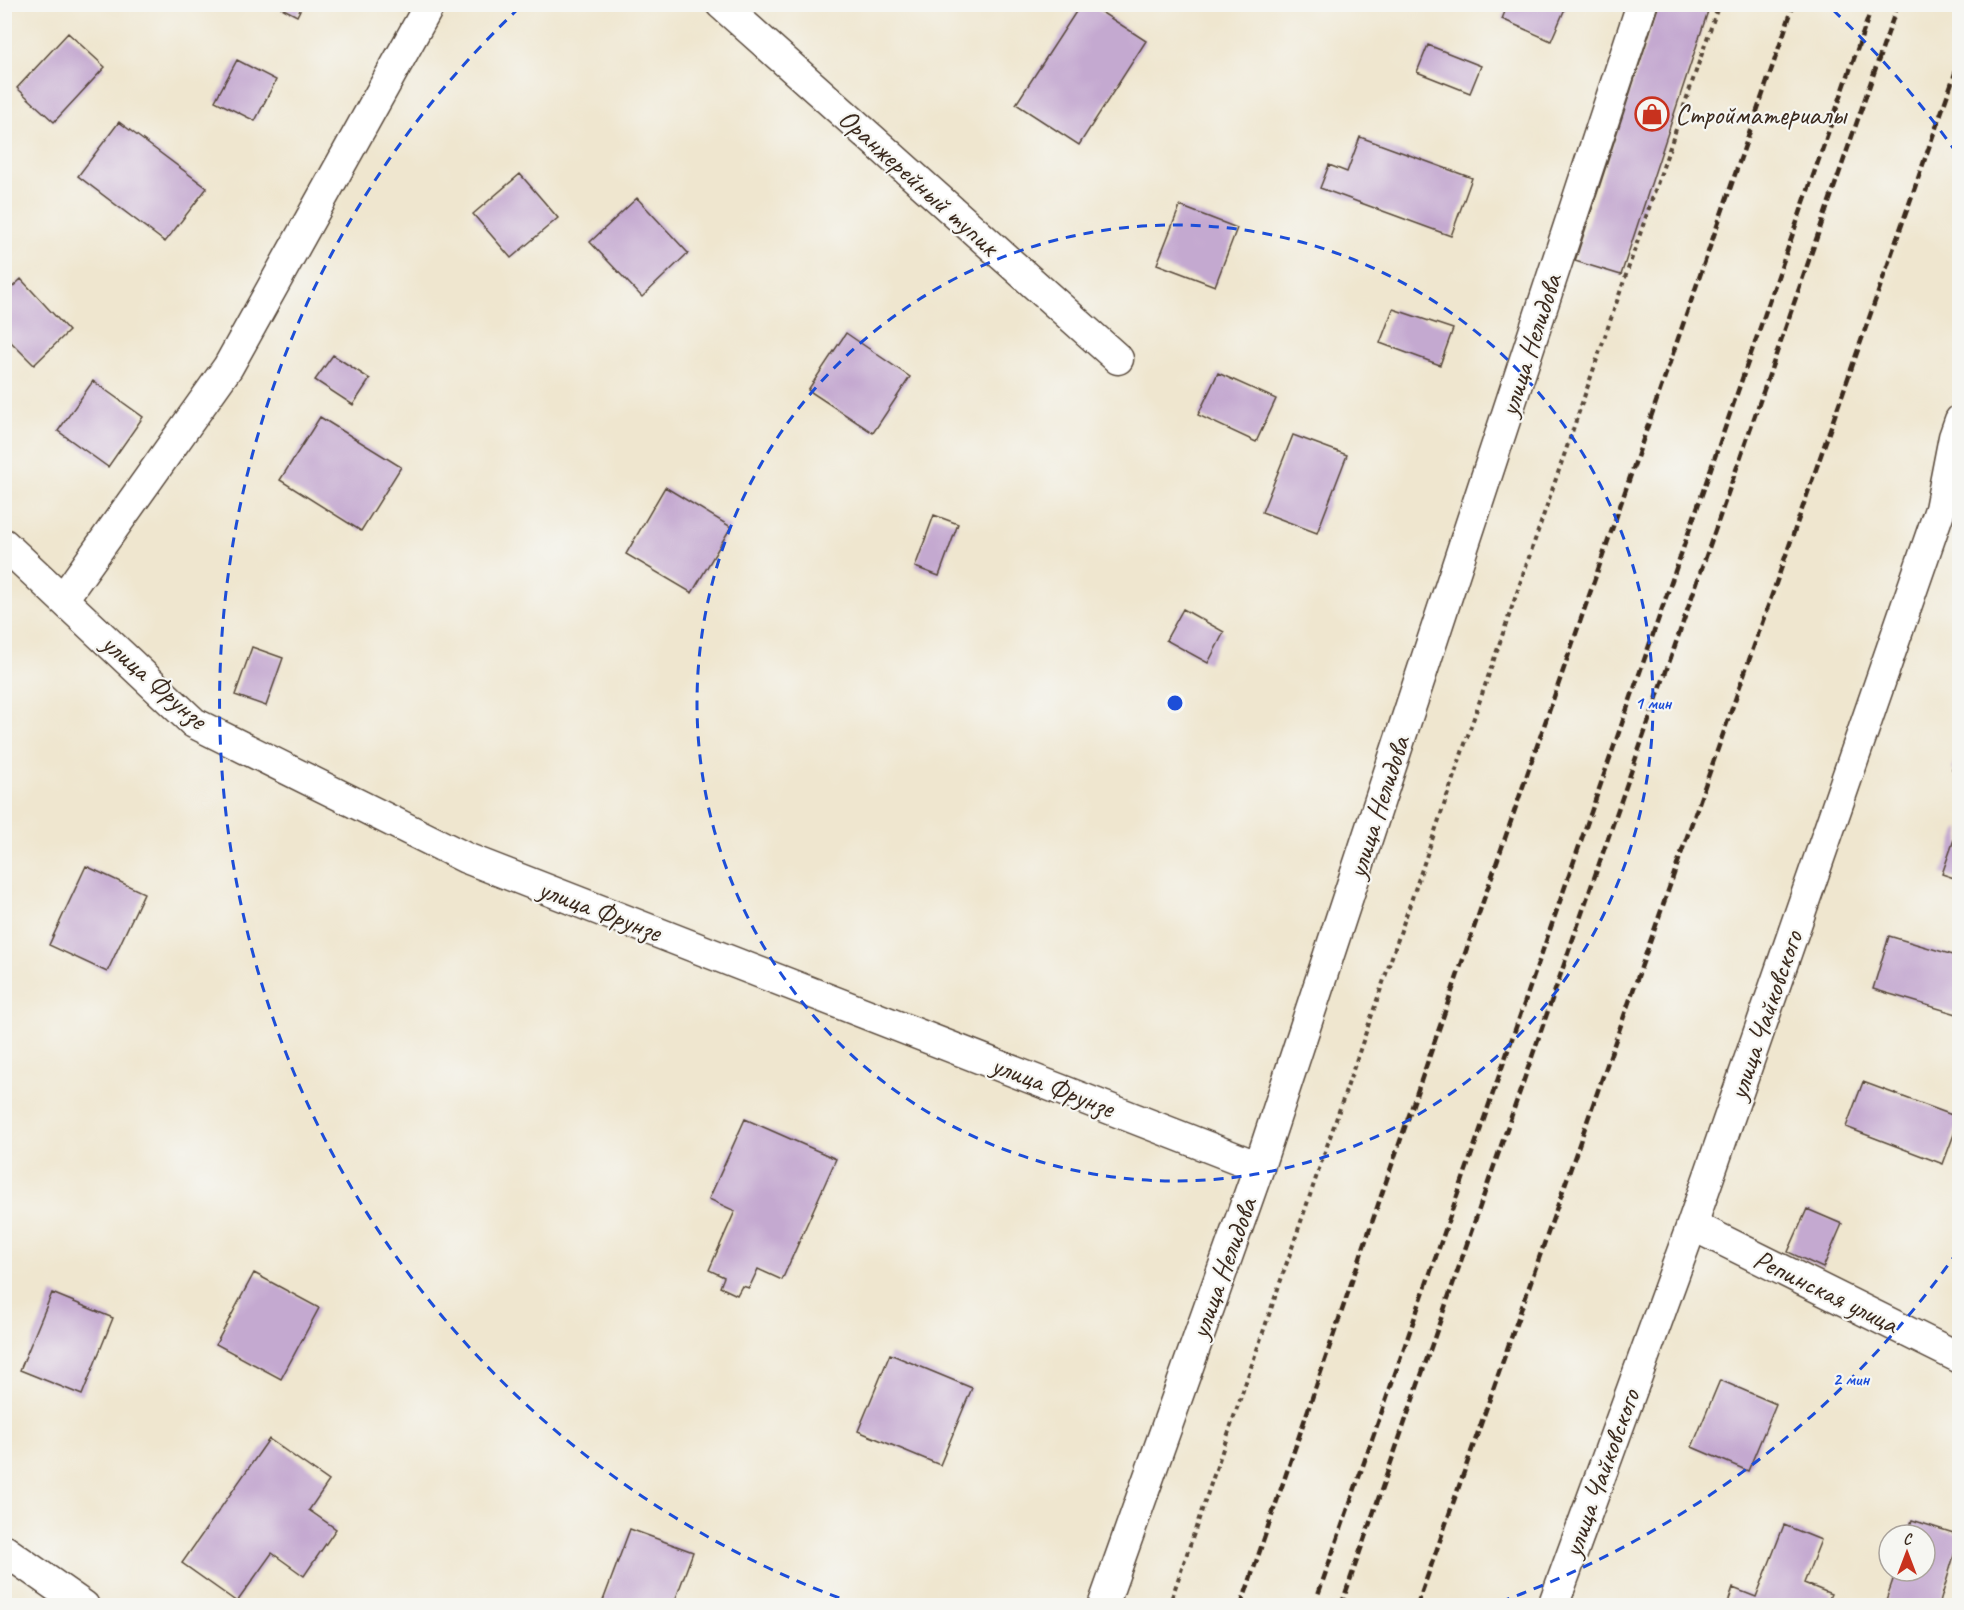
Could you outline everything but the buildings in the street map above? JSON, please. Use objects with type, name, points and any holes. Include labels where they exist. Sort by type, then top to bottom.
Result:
[{"type":"street","points":[[63,599],[228,367],[430,4]]},
{"type":"street","name":"Оранжерейный тупик","points":[[721,4],[1118,359]]},
{"type":"street","name":"улица Нелидова","points":[[1103,1605],[1260,1167],[1642,4]]},
{"type":"street","name":"улица Чайковского","points":[[1553,1605],[1692,1225],[1940,509],[1959,420]]},
{"type":"street","name":"улица Фрунзе","points":[[4,544],[194,723],[466,858],[1260,1167]]},
{"type":"street","name":"Репинская улица","points":[[1692,1225],[1959,1358]]},
{"type":"street","points":[[4,1550],[84,1605]]},
{"type":"path","points":[[1169,1605],[1719,4]]},
{"type":"railway","points":[[1241,1606],[1794,4]]},
{"type":"railway","points":[[1314,1606],[1873,4]]},
{"type":"railway","points":[[1341,1606],[1898,4]]},
{"type":"railway","points":[[1417,1606],[1960,59]]},
{"type":"place","name":"Стройматериалы","points":[[1652,114]]}]
